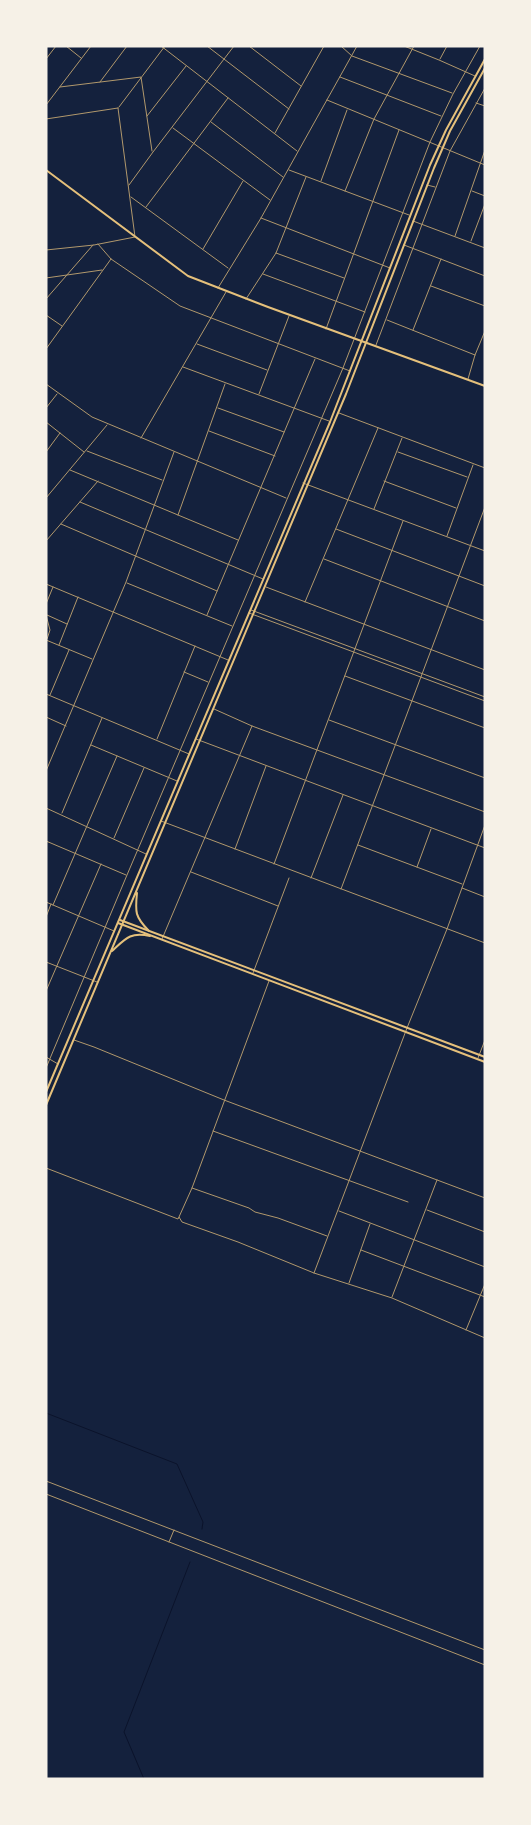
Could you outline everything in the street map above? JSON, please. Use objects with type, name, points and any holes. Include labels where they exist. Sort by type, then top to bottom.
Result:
[{"type":"main road","points":[[46,1092],[330,422],[439,146],[485,59]]},
{"type":"main road","points":[[46,1105],[339,413],[427,184],[443,148],[485,68]]},
{"type":"main road","points":[[46,170],[184,274],[226,292],[485,386]]},
{"type":"main road","points":[[137,890],[136,913],[139,920],[149,931]]},
{"type":"main road","points":[[119,920],[485,1057]]},
{"type":"main road","points":[[118,923],[485,1062]]},
{"type":"main road","points":[[110,953],[130,936],[140,934],[150,936]]},
{"type":"street","points":[[46,59],[56,46]]},
{"type":"street","points":[[66,46],[82,58]]},
{"type":"street","points":[[46,105],[91,46]]},
{"type":"street","points":[[100,82],[127,46]]},
{"type":"street","points":[[161,46],[298,151]]},
{"type":"street","points":[[207,46],[289,109]]},
{"type":"street","points":[[129,186],[234,46]]},
{"type":"street","points":[[249,46],[301,87]]},
{"type":"street","points":[[275,134],[324,46]]},
{"type":"street","points":[[341,46],[352,56],[454,94]]},
{"type":"street","points":[[218,288],[261,218],[357,46]]},
{"type":"street","points":[[404,46],[475,76]]},
{"type":"street","points":[[345,191],[374,119],[414,46]]},
{"type":"street","points":[[440,60],[447,46]]},
{"type":"street","points":[[46,1068],[126,875],[343,368],[430,142],[465,71],[480,46]]},
{"type":"street","points":[[46,250],[94,245],[135,237],[118,108],[164,47]]},
{"type":"street","points":[[147,117],[186,66]]},
{"type":"street","points":[[60,87],[141,77]]},
{"type":"street","points":[[141,77],[153,152]]},
{"type":"street","points":[[340,77],[442,117]]},
{"type":"street","points":[[376,346],[450,151],[485,88]]},
{"type":"street","points":[[146,207],[228,98]]},
{"type":"street","points":[[327,100],[485,165]]},
{"type":"street","points":[[476,103],[485,106]]},
{"type":"street","points":[[46,119],[118,108]]},
{"type":"street","points":[[320,182],[347,109]]},
{"type":"street","points":[[210,122],[284,176]]},
{"type":"street","points":[[173,127],[270,200]]},
{"type":"street","points":[[326,329],[399,130]]},
{"type":"street","points":[[454,236],[485,150]]},
{"type":"street","points":[[287,170],[410,216]]},
{"type":"street","points":[[246,299],[276,253],[306,177]]},
{"type":"street","points":[[202,249],[243,180]]},
{"type":"street","points":[[427,184],[436,188]]},
{"type":"street","points":[[470,190],[485,196]]},
{"type":"street","points":[[130,196],[229,269]]},
{"type":"street","points":[[470,242],[485,204]]},
{"type":"street","points":[[261,218],[390,268]]},
{"type":"street","points":[[413,221],[485,248]]},
{"type":"street","points":[[98,244],[111,259],[180,306],[350,371]]},
{"type":"street","points":[[46,299],[94,245]]},
{"type":"street","points":[[404,245],[485,276]]},
{"type":"street","points":[[276,253],[344,278]]},
{"type":"street","points":[[46,349],[111,259]]},
{"type":"street","points":[[413,331],[441,259]]},
{"type":"street","points":[[46,278],[103,270]]},
{"type":"street","points":[[262,274],[365,312]]},
{"type":"street","points":[[431,285],[485,306]]},
{"type":"street","points":[[140,438],[226,292]]},
{"type":"street","points":[[46,315],[62,326]]},
{"type":"street","points":[[258,394],[289,315]]},
{"type":"street","points":[[386,320],[475,355]]},
{"type":"street","points":[[468,380],[475,355],[485,332]]},
{"type":"street","points":[[196,343],[267,370]]},
{"type":"street","points":[[207,615],[316,358]]},
{"type":"street","points":[[182,367],[330,422]]},
{"type":"street","points":[[46,384],[87,414],[196,462],[287,499]]},
{"type":"street","points":[[178,515],[226,384]]},
{"type":"street","points":[[46,408],[57,393]]},
{"type":"street","points":[[216,407],[285,432]]},
{"type":"street","points":[[339,413],[485,468]]},
{"type":"street","points":[[46,422],[85,451],[163,481]]},
{"type":"street","points":[[46,498],[108,424]]},
{"type":"street","points":[[305,602],[378,428]]},
{"type":"street","points":[[208,431],[275,456]]},
{"type":"street","points":[[46,452],[60,433]]},
{"type":"street","points":[[374,509],[402,437]]},
{"type":"street","points":[[46,771],[114,612],[174,452]]},
{"type":"street","points":[[397,452],[468,478]]},
{"type":"street","points":[[446,537],[474,464]]},
{"type":"street","points":[[70,470],[239,540]]},
{"type":"street","points":[[46,541],[98,481]]},
{"type":"street","points":[[384,481],[457,508]]},
{"type":"street","points":[[303,483],[485,552]]},
{"type":"street","points":[[46,491],[50,494]]},
{"type":"street","points":[[80,502],[263,579]]},
{"type":"street","points":[[341,889],[485,507]]},
{"type":"street","points":[[481,517],[485,518]]},
{"type":"street","points":[[274,864],[403,521]]},
{"type":"street","points":[[61,524],[218,591]]},
{"type":"street","points":[[336,529],[485,586]]},
{"type":"street","points":[[324,559],[485,621]]},
{"type":"street","points":[[126,582],[232,626]]},
{"type":"street","points":[[46,584],[229,660]]},
{"type":"street","points":[[46,604],[53,587]]},
{"type":"street","points":[[265,587],[485,670]]},
{"type":"street","points":[[59,645],[78,597]]},
{"type":"street","points":[[250,609],[485,697]]},
{"type":"street","points":[[248,613],[485,701]]},
{"type":"street","points":[[46,615],[50,630],[46,640],[93,660]]},
{"type":"street","points":[[46,615],[67,624]]},
{"type":"street","points":[[156,740],[195,646]]},
{"type":"street","points":[[50,696],[70,649]]},
{"type":"street","points":[[184,672],[208,682]]},
{"type":"street","points":[[344,676],[485,728]]},
{"type":"street","points":[[46,694],[189,754]]},
{"type":"street","points":[[213,709],[252,726],[485,812]]},
{"type":"street","points":[[46,717],[66,726]]},
{"type":"street","points":[[61,815],[103,718]]},
{"type":"street","points":[[328,720],[485,778]]},
{"type":"street","points":[[161,940],[252,726]]},
{"type":"street","points":[[195,739],[485,848]]},
{"type":"street","points":[[91,745],[177,781]]},
{"type":"street","points":[[46,917],[117,756]]},
{"type":"street","points":[[235,849],[266,765]]},
{"type":"street","points":[[114,840],[144,767]]},
{"type":"street","points":[[311,878],[343,795]]},
{"type":"street","points":[[46,808],[147,854]]},
{"type":"street","points":[[160,821],[485,943]]},
{"type":"street","points":[[314,1273],[362,1151],[407,1028],[447,929],[485,825]]},
{"type":"street","points":[[417,867],[432,828]]},
{"type":"street","points":[[46,846],[47,841],[126,875]]},
{"type":"street","points":[[357,845],[463,884]]},
{"type":"street","points":[[46,991],[101,864]]},
{"type":"street","points":[[190,871],[279,906]]},
{"type":"street","points":[[252,974],[289,878]]},
{"type":"street","points":[[462,888],[485,897]]},
{"type":"street","points":[[46,902],[114,931]]},
{"type":"street","points":[[46,962],[99,982]]},
{"type":"street","points":[[179,1217],[192,1188],[269,981]]},
{"type":"street","points":[[74,1040],[224,1100],[485,1198]]},
{"type":"street","points":[[478,1059],[485,1040]]},
{"type":"street","points":[[46,1057],[58,1064]]},
{"type":"street","points":[[46,1092],[51,1093]]},
{"type":"street","points":[[213,1130],[408,1202]]},
{"type":"street","points":[[46,1168],[178,1219],[179,1217]]},
{"type":"street","points":[[392,1298],[437,1180]]},
{"type":"street","points":[[192,1188],[328,1237]]},
{"type":"street","points":[[426,1209],[485,1232]]},
{"type":"street","points":[[338,1211],[485,1267]]},
{"type":"street","points":[[179,1217],[182,1222],[264,1252],[314,1273],[392,1298],[485,1338]]},
{"type":"street","points":[[349,1284],[370,1224]]},
{"type":"street","points":[[361,1250],[485,1297]]},
{"type":"street","points":[[465,1331],[485,1284]]},
{"type":"street","points":[[46,1481],[485,1650]]},
{"type":"street","points":[[46,1494],[485,1665]]},
{"type":"street","points":[[169,1543],[174,1530]]},
{"type":"waterway","points":[[46,1413],[177,1464],[203,1522],[202,1529]]},
{"type":"waterway","points":[[144,1779],[124,1732],[190,1562]]}]
